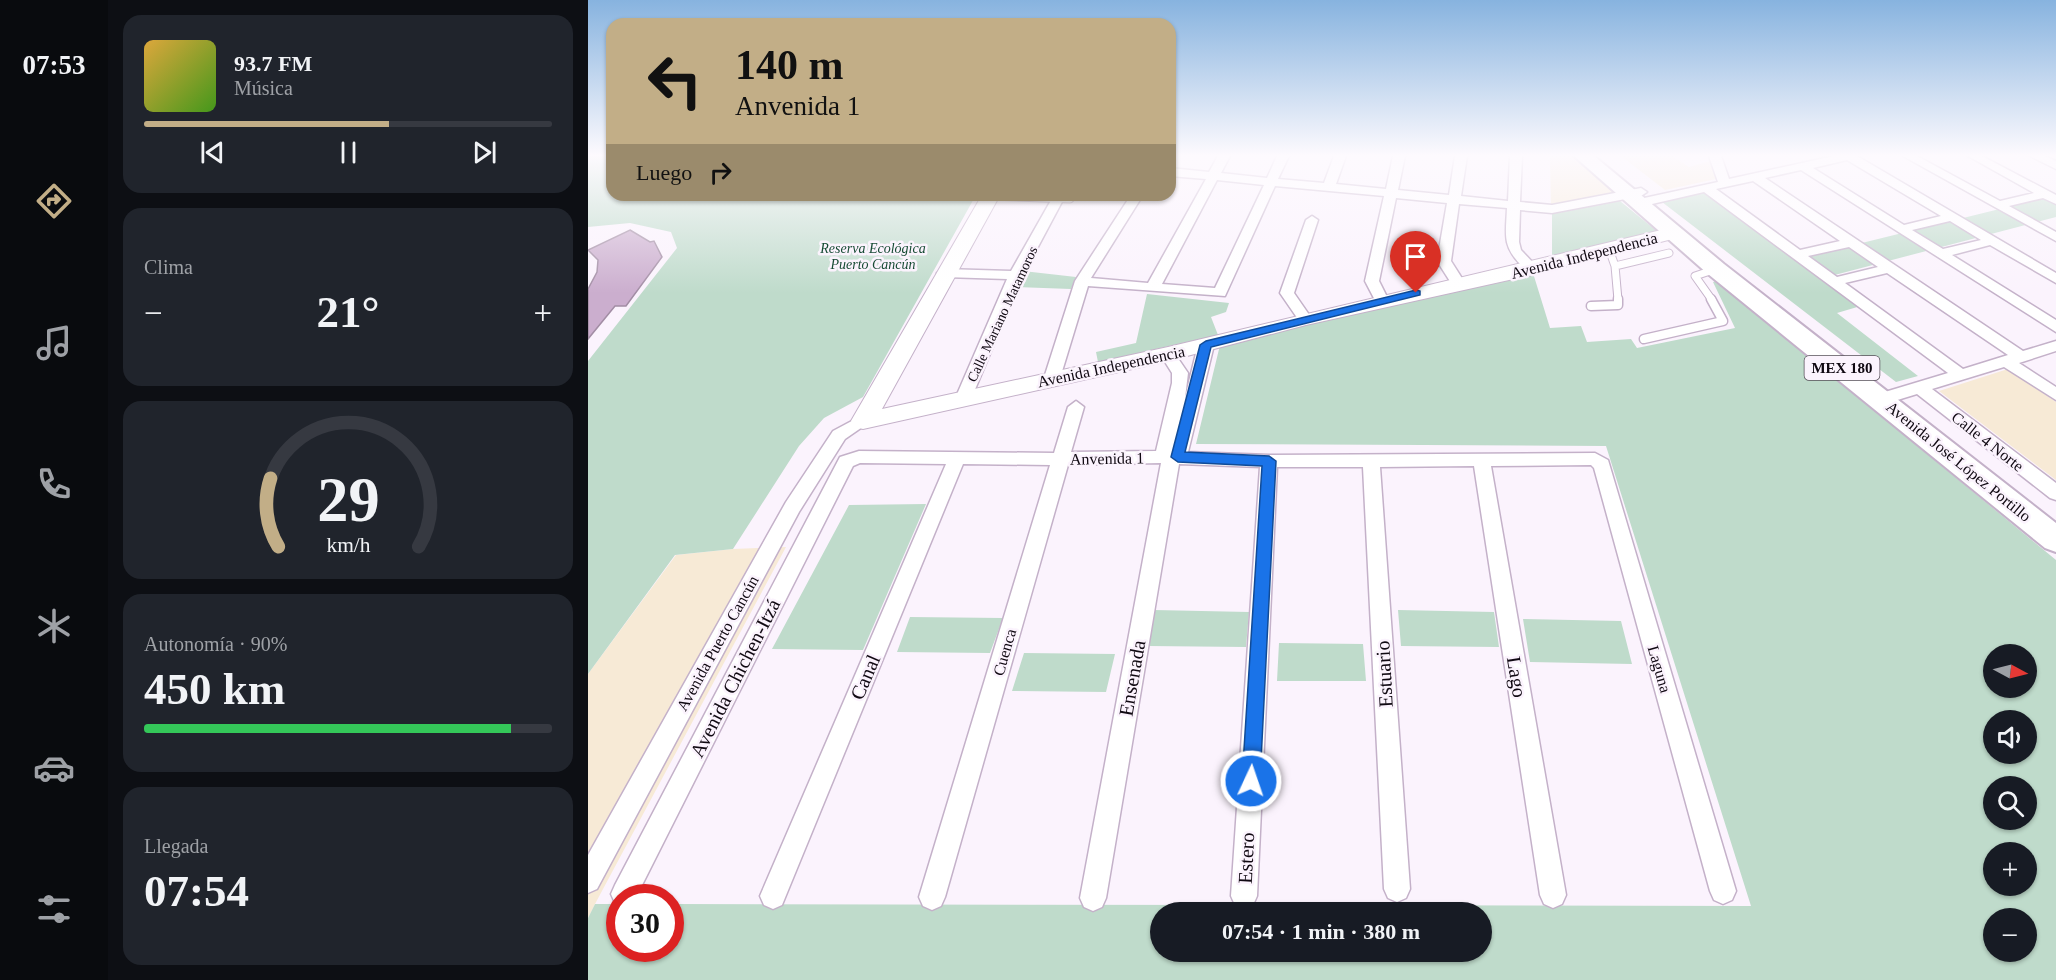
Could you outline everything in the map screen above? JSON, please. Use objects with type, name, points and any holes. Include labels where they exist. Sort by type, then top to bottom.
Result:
[{"type":"main road","name":"Avenida José López Portillo","points":[[1643,202],[1672,243],[1719,280],[1887,397],[2056,524]]},
{"type":"main road","name":"Avenida José López Portillo","points":[[1645,202],[1887,397],[2056,540]]},
{"type":"street","points":[[862,421],[944,273],[996,202]]},
{"type":"street","name":"Calle Mariano Matamoros","points":[[963,399],[1017,275],[1063,202]]},
{"type":"street","points":[[1052,378],[1082,281],[1133,202]]},
{"type":"street","points":[[1153,287],[1199,202]]},
{"type":"street","points":[[1082,281],[1220,293],[1262,202]]},
{"type":"street","points":[[1383,301],[1372,281],[1388,202]]},
{"type":"street","points":[[1454,202],[1444,261],[1458,283]]},
{"type":"street","points":[[1481,202],[1552,208],[1607,202]]},
{"type":"street","points":[[1514,202],[1512,242],[1515,251],[1532,268]]},
{"type":"street","points":[[1725,202],[1962,376]]},
{"type":"street","points":[[1791,202],[1889,268],[2014,360],[2056,395]]},
{"type":"street","points":[[1859,202],[2056,327]]},
{"type":"street","points":[[1926,202],[2056,279]]},
{"type":"street","points":[[1993,202],[2056,237]]},
{"type":"street","points":[[1999,205],[2020,202]]},
{"type":"street","points":[[1902,229],[1952,217]]},
{"type":"street","points":[[1305,319],[1287,293],[1312,220]]},
{"type":"street","points":[[2040,228],[2056,224]]},
{"type":"street","points":[[1941,254],[1992,241]]},
{"type":"street","points":[[1797,255],[1851,242]]},
{"type":"street","name":"Avenida Independencia","points":[[862,421],[1168,354],[1458,283],[1532,268],[1612,257],[1672,243]]},
{"type":"street","points":[[1834,282],[1889,268]]},
{"type":"street","points":[[944,273],[1017,275]]},
{"type":"street","name":"Ensenada","points":[[1170,457],[1206,345]]},
{"type":"street","points":[[1887,397],[2056,346]]},
{"type":"street","name":"Ensenada","points":[[1093,898],[1170,457],[1180,373],[1168,354]]},
{"type":"street","name":"Calle 4 Norte","points":[[1920,388],[2056,493]]},
{"type":"street","name":"Cuenca","points":[[932,897],[1076,408]]},
{"type":"street","name":"Avenida Puerto Cancún","points":[[588,880],[792,507],[839,435],[862,421]]},
{"type":"street","name":"Anvenida 1","points":[[846,462],[859,457],[1060,459],[1170,457],[1269,461],[1586,457]]},
{"type":"street","name":"Laguna","points":[[1586,457],[1595,459],[1602,465],[1723,891]]},
{"type":"street","name":"Canal","points":[[773,896],[957,459]]},
{"type":"street","name":"Estuario","points":[[1371,459],[1397,890]]},
{"type":"street","name":"Lago","points":[[1481,459],[1554,895]]},
{"type":"street","name":"Estero","points":[[1244,896],[1269,461]]},
{"type":"street","name":"Avenida Chichen-Itzá","points":[[629,884],[846,462]]},
{"type":"lane","points":[[1591,306],[1618,305],[1612,257]]},
{"type":"lane","points":[[1644,339],[1723,321],[1719,280]]},
{"type":"shaded area","points":[[1551,202],[1573,202],[1551,207]]},
{"type":"shaded area","points":[[2008,369],[2056,402],[2056,480],[1939,391]]},
{"type":"shaded area","points":[[786,547],[588,918],[588,674],[676,555],[733,549]]},
{"type":"green space","name":"Reserva Ecológica Puerto Cancún","points":[[588,202],[972,202],[863,397],[824,418],[799,446],[733,549],[675,555],[588,674],[588,361],[677,248],[671,232],[630,223],[588,227]]},
{"type":"green space","points":[[1621,202],[1658,232],[1552,256],[1552,214]]},
{"type":"green space","points":[[1662,202],[1720,202],[1797,259],[2029,202],[2056,202],[2056,217],[1827,277],[1864,305],[1837,313],[1918,376],[1896,382]]},
{"type":"green space","points":[[1023,271],[1076,277],[1071,289],[1013,287]]},
{"type":"green space","points":[[1533,273],[1550,328],[1581,326],[1587,342],[1631,339],[1637,348],[1735,328],[1713,282],[1717,281],[2056,560],[2056,980],[588,980],[588,918],[595,904],[606,904],[606,962],[684,962],[684,904],[1150,905],[1150,962],[1492,962],[1492,906],[1751,906],[1606,446],[1196,444],[1220,345]]},
{"type":"green space","points":[[1147,294],[1229,303],[1226,312],[1211,317],[1218,335],[1098,362],[1096,352],[1136,343]]},
{"type":"green space","points":[[926,504],[863,650],[772,649],[849,505]]},
{"type":"green space","points":[[1154,610],[1249,612],[1246,647],[1148,646]]},
{"type":"green space","points":[[1398,610],[1494,612],[1499,647],[1401,646]]},
{"type":"green space","points":[[910,617],[1003,618],[990,653],[897,652]]},
{"type":"green space","points":[[1523,619],[1621,621],[1632,664],[1530,662]]},
{"type":"green space","points":[[1279,643],[1363,644],[1366,681],[1277,681]]},
{"type":"green space","points":[[1024,653],[1115,654],[1106,692],[1012,691]]},
{"type":"building","points":[[630,230],[650,242],[654,241],[662,257],[626,306],[615,306],[588,339],[588,289],[597,272],[598,260],[588,250]]},
{"type":"route","points":[[1251,781],[1269,461],[1178,457],[1206,345],[1416,293]]}]
